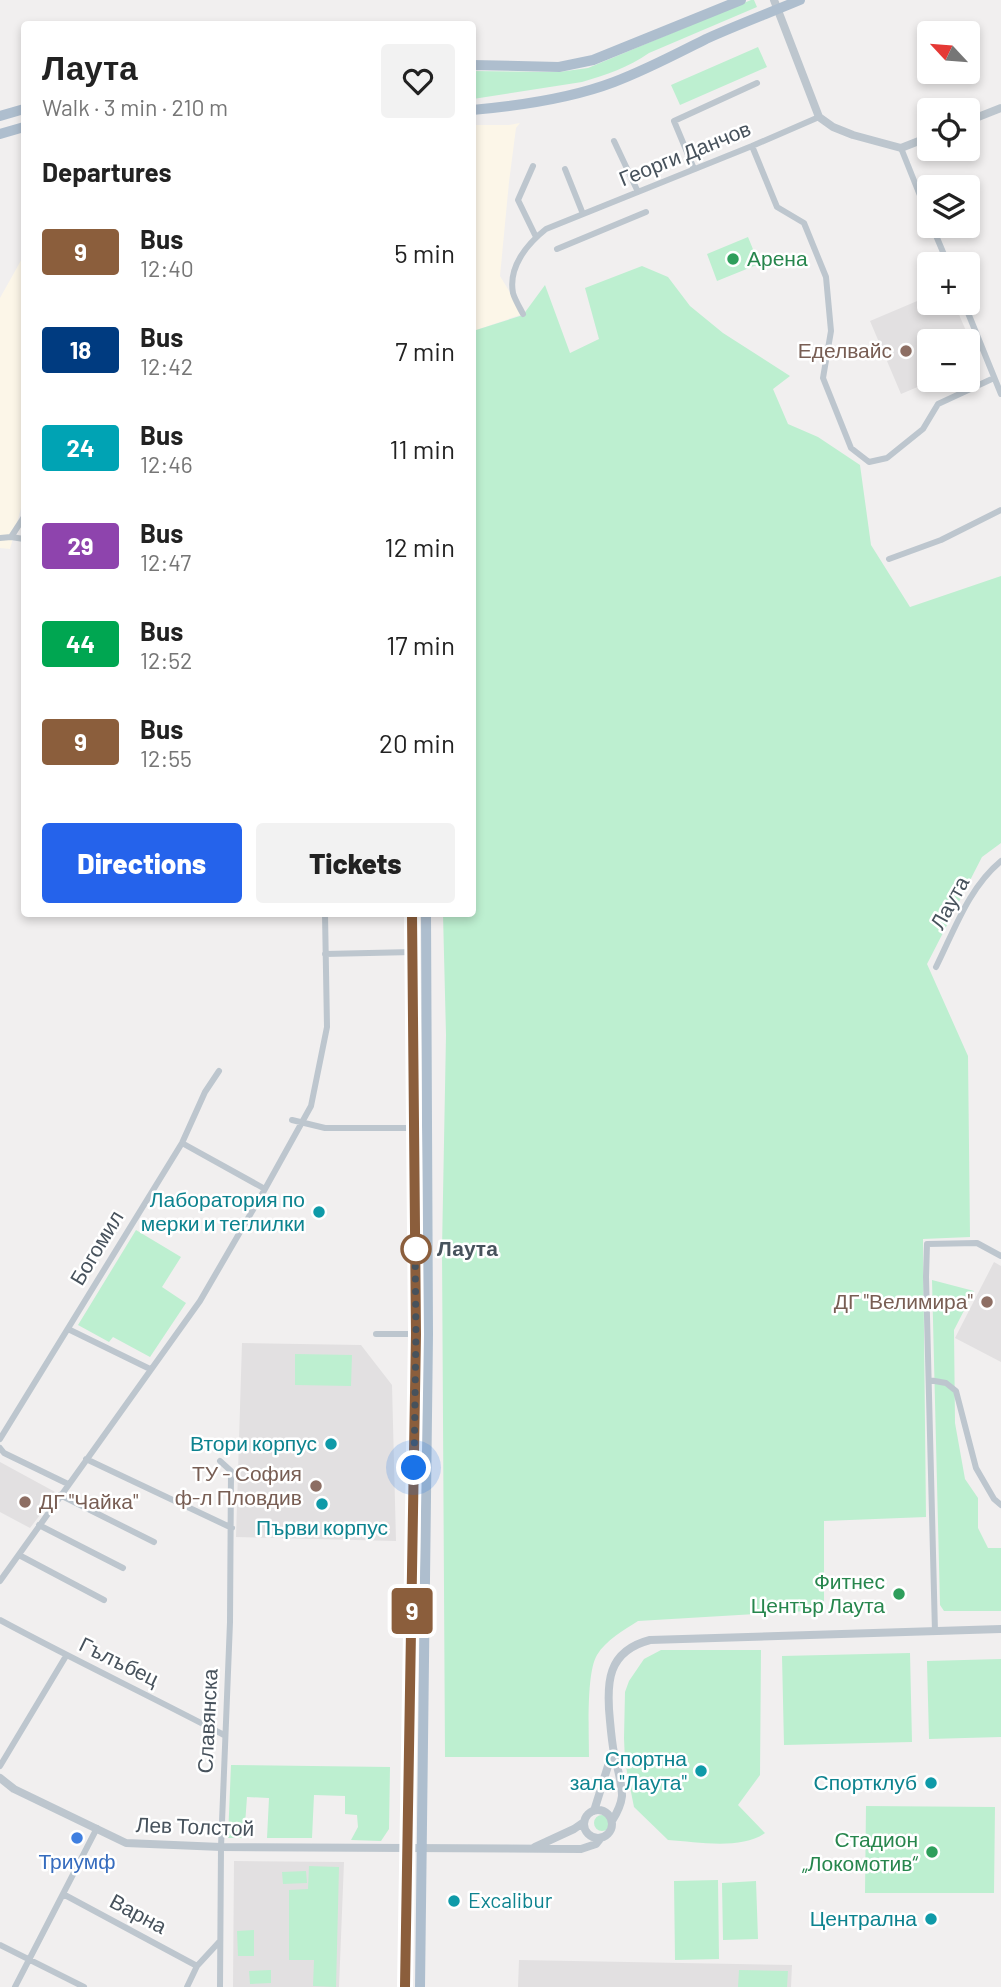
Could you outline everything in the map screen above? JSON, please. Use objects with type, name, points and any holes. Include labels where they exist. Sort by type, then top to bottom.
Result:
[{"type":"main road","points":[[476,65],[559,67],[593,60],[741,0]]},
{"type":"main road","points":[[476,110],[505,107],[612,83],[776,5],[800,0]]},
{"type":"main road","points":[[0,116],[21,110]]},
{"type":"main road","points":[[0,134],[21,128]]},
{"type":"main road","points":[[405,1987],[422,1334],[414,1128],[412,917]]},
{"type":"main road","points":[[420,1987],[426,917]]},
{"type":"street","points":[[776,5],[819,117],[833,127],[853,135],[901,148],[917,141]]},
{"type":"street","points":[[694,169],[674,121],[757,83]]},
{"type":"street","points":[[980,116],[1001,108]]},
{"type":"street","name":"Георги Данчов","points":[[523,314],[513,294],[513,276],[520,258],[536,237],[546,229],[819,117]]},
{"type":"street","points":[[614,141],[638,192]]},
{"type":"street","points":[[752,146],[777,207],[804,223],[826,277],[831,331],[823,378],[851,448],[869,462],[887,458],[923,429],[938,404],[994,378]]},
{"type":"street","points":[[901,148],[917,188]]},
{"type":"street","points":[[533,166],[518,200],[536,237]]},
{"type":"street","points":[[565,169],[583,214]]},
{"type":"street","points":[[557,249],[646,212]]},
{"type":"street","points":[[969,315],[1001,394]]},
{"type":"street","points":[[889,559],[941,540],[1001,510]]},
{"type":"street","points":[[11,537],[21,522]]},
{"type":"street","points":[[0,538],[21,539]]},
{"type":"street","name":"Лаута","points":[[936,967],[978,886],[1001,861]]},
{"type":"street","points":[[0,1581],[200,1301],[311,1106],[327,1027],[325,917]]},
{"type":"street","points":[[325,954],[412,953]]},
{"type":"street","name":"Богомил","points":[[0,1439],[182,1143],[205,1092],[219,1071]]},
{"type":"street","points":[[292,1120],[325,1128],[414,1128]]},
{"type":"street","points":[[182,1143],[265,1189]]},
{"type":"street","points":[[935,1632],[926,1277],[928,1244],[976,1243],[1001,1256]]},
{"type":"street","points":[[68,1329],[150,1369]]},
{"type":"street","points":[[376,1334],[422,1334]]},
{"type":"street","points":[[929,1380],[946,1383],[956,1391],[976,1468],[994,1499],[1001,1505]]},
{"type":"street","points":[[0,1448],[4,1453],[68,1484]]},
{"type":"street","points":[[86,1459],[232,1528]]},
{"type":"street","name":"Славянска","points":[[220,1461],[231,1471],[232,1528],[221,1847],[220,1987]]},
{"type":"street","points":[[60,1494],[154,1542]]},
{"type":"street","points":[[38,1525],[123,1567]]},
{"type":"street","points":[[19,1555],[104,1600]]},
{"type":"street","name":"Гълъбец","points":[[0,1620],[224,1735]]},
{"type":"street","points":[[584,1822],[588,1834],[600,1839],[609,1834],[619,1808],[622,1793],[613,1751],[608,1687],[611,1672],[618,1660],[638,1643],[664,1639],[1001,1629]]},
{"type":"street","points":[[0,1766],[66,1656]]},
{"type":"street","points":[[113,1686],[117,1679]]},
{"type":"street","points":[[532,1848],[574,1829],[594,1811],[613,1751]]},
{"type":"street","name":"Лев Толстой","points":[[0,1778],[14,1788],[127,1843],[221,1847],[582,1849],[596,1844],[600,1839]]},
{"type":"street","points":[[594,1811],[605,1812],[612,1821]]},
{"type":"street","points":[[15,1987],[97,1828]]},
{"type":"street","name":"Варна","points":[[63,1894],[197,1966]]},
{"type":"street","points":[[187,1987],[197,1966],[220,1941]]},
{"type":"street","points":[[0,1945],[84,1987]]},
{"type":"shaded area","points":[[520,123],[516,128],[500,276],[523,314],[476,330],[476,125]]},
{"type":"shaded area","points":[[21,260],[21,508],[10,549],[0,548],[0,298]]},
{"type":"shaded area","name":"Еделвайс","points":[[917,301],[917,315],[959,315],[965,329],[917,329],[917,387],[901,394],[870,321]]},
{"type":"shaded area","name":"ДГ \"Велимира\"","points":[[994,1262],[1001,1266],[1001,1362],[955,1338]]},
{"type":"shaded area","name":"ТУ - София ф-л Пловдив","points":[[242,1343],[361,1345],[392,1385],[396,1541],[236,1537]]},
{"type":"shaded area","name":"ДГ \"Чайка\"","points":[[0,1462],[57,1493],[30,1528],[0,1512]]},
{"type":"shaded area","points":[[234,1861],[344,1862],[339,1987],[233,1987]]},
{"type":"shaded area","points":[[519,1960],[792,1965],[791,1987],[518,1987]]},
{"type":"green space","points":[[751,0],[754,0],[757,7],[582,82],[476,99],[476,71],[559,72],[588,68]]},
{"type":"green space","points":[[758,47],[767,67],[680,105],[671,85]]},
{"type":"green space","name":"Арена","points":[[748,237],[759,264],[717,281],[707,254]]},
{"type":"green space","name":"Лаута","points":[[642,266],[668,277],[690,306],[723,333],[790,376],[773,389],[788,424],[818,437],[860,465],[871,545],[910,607],[1001,576],[1001,843],[982,857],[927,964],[968,1056],[970,1237],[923,1239],[926,1517],[824,1521],[824,1610],[638,1621],[616,1636],[605,1645],[593,1664],[589,1704],[589,1757],[445,1757],[442,1249],[446,1035],[443,917],[476,917],[476,330],[523,315],[545,285],[570,353],[599,339],[585,288]]},
{"type":"green space","points":[[136,1230],[181,1257],[162,1287],[186,1303],[150,1357],[113,1337],[109,1342],[78,1325]]},
{"type":"green space","points":[[932,1280],[974,1291],[954,1330],[955,1423],[965,1479],[978,1498],[978,1528],[988,1548],[1001,1548],[1001,1611],[944,1611],[940,1605]]},
{"type":"green space","points":[[295,1354],[352,1355],[351,1386],[295,1385]]},
{"type":"green space","points":[[661,1650],[761,1650],[760,1775],[738,1805],[765,1833],[744,1842],[719,1844],[668,1840],[634,1807],[625,1762],[625,1692],[644,1659]]},
{"type":"green space","points":[[910,1653],[912,1742],[784,1745],[782,1656]]},
{"type":"green space","points":[[1001,1659],[1001,1737],[929,1739],[927,1661]]},
{"type":"green space","points":[[231,1765],[390,1767],[389,1829],[381,1841],[351,1840],[358,1827],[357,1815],[345,1814],[345,1796],[314,1795],[312,1838],[267,1838],[269,1798],[247,1797],[244,1838],[228,1838]]},
{"type":"green space","points":[[866,1806],[995,1807],[994,1893],[865,1893]]},
{"type":"green space","points":[[599,1815],[605,1815],[610,1823],[608,1829],[599,1831],[594,1826],[594,1820]]},
{"type":"green space","points":[[309,1866],[339,1867],[336,1987],[313,1986],[314,1960],[289,1960],[289,1890],[308,1889]]},
{"type":"green space","points":[[306,1871],[307,1883],[283,1884],[282,1872]]},
{"type":"green space","points":[[718,1880],[719,1959],[675,1960],[674,1881]]},
{"type":"green space","points":[[756,1881],[758,1939],[723,1940],[722,1883]]},
{"type":"green space","points":[[254,1930],[254,1956],[238,1956],[237,1931]]},
{"type":"green space","points":[[271,1970],[271,1983],[250,1984],[249,1971]]},
{"type":"green space","points":[[739,1970],[788,1971],[787,1987],[738,1987]]},
{"type":"bus line","name":"9","points":[[405,1987],[416,1334],[412,917]]},
{"type":"place","name":"Арена","points":[[733,259]]},
{"type":"place","name":"Еделвайс","points":[[906,351]]},
{"type":"place","name":"Лаборатория по мерки и теглилки","points":[[319,1212]]},
{"type":"place","name":"Лаута","points":[[416,1249]]},
{"type":"place","name":"ДГ \"Велимира\"","points":[[987,1302]]},
{"type":"place","name":"Втори корпус","points":[[331,1444]]},
{"type":"place","name":"ТУ - София ф-л Пловдив","points":[[316,1486]]},
{"type":"place","name":"ДГ \"Чайка\"","points":[[25,1502]]},
{"type":"place","name":"Първи корпус","points":[[322,1504]]},
{"type":"place","name":"Фитнес Център Лаута","points":[[899,1594]]},
{"type":"place","name":"Спортна зала \"Лаута\"","points":[[701,1771]]},
{"type":"place","name":"Спортклуб","points":[[931,1783]]},
{"type":"place","name":"Триумф","points":[[77,1838]]},
{"type":"place","name":"Стадион „Локомотив“","points":[[932,1852]]},
{"type":"place","name":"Excalibur","points":[[454,1901]]},
{"type":"place","name":"Централна","points":[[931,1919]]},
{"type":"route","points":[[414,1468],[415,1237],[416,1249]]}]
